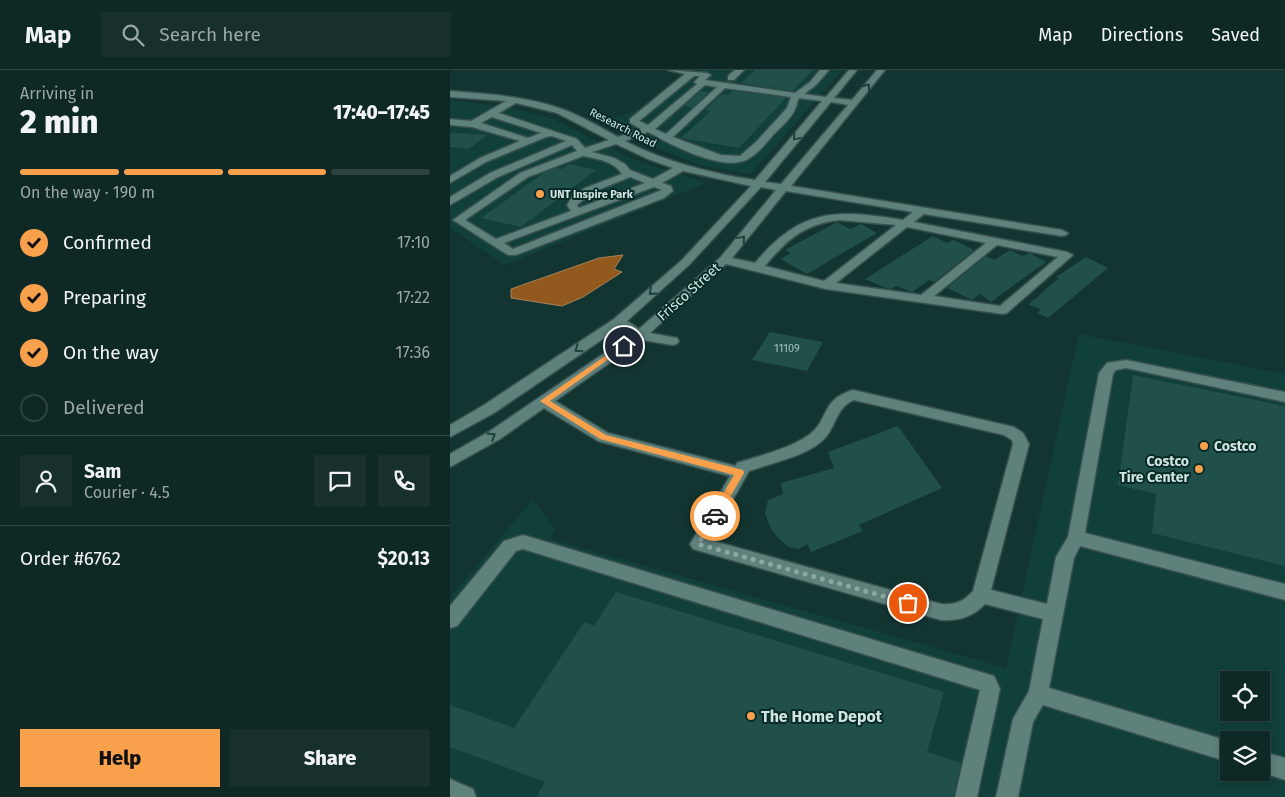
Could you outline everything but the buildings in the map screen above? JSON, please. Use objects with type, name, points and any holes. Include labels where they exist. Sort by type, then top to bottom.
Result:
[{"type":"street","points":[[672,70],[804,89]]},
{"type":"street","points":[[731,78],[740,70]]},
{"type":"street","points":[[692,73],[633,121],[666,139],[727,159],[744,158],[791,109],[792,102],[796,96],[811,85],[825,70]]},
{"type":"street","name":"Frisco Street","points":[[450,432],[489,409],[619,322],[685,263],[757,185],[853,70]]},
{"type":"street","name":"Frisco Street","points":[[450,462],[495,435],[640,335],[724,260],[880,70]]},
{"type":"street","points":[[707,76],[723,86],[854,103]]},
{"type":"street","points":[[490,113],[574,141],[584,153],[619,164],[630,174],[664,186],[668,191],[660,196],[512,253],[454,218],[524,175],[584,153],[620,141],[649,129],[707,76]]},
{"type":"street","points":[[666,139],[723,86]]},
{"type":"street","name":"Research Road","points":[[450,94],[499,98],[558,111],[640,152],[681,168],[757,185],[1062,233]]},
{"type":"street","points":[[473,124],[513,101]]},
{"type":"street","points":[[450,122],[473,124],[528,141]]},
{"type":"street","points":[[450,180],[483,160],[528,141],[553,133]]},
{"type":"street","points":[[450,202],[519,162],[574,141]]},
{"type":"street","points":[[495,243],[654,183],[681,168]]},
{"type":"street","points":[[577,212],[572,205],[576,198],[585,192],[630,174]]},
{"type":"street","points":[[826,285],[921,211]]},
{"type":"street","points":[[724,260],[826,285],[1003,310],[1067,255],[874,219],[830,217],[806,224],[776,246],[758,267]]},
{"type":"street","points":[[923,299],[995,241]]},
{"type":"street","points":[[619,322],[640,335],[672,342]]},
{"type":"street","points":[[1007,797],[1023,719],[1038,694],[1065,557],[1076,538],[1106,373],[1112,366],[1126,364],[1285,397]]},
{"type":"street","points":[[853,396],[1009,432],[1018,437],[1021,444],[981,595],[972,607],[956,614],[941,612],[698,544],[743,467],[808,443],[818,435],[838,401],[844,397],[853,396]]},
{"type":"street","points":[[544,401],[603,437],[740,473]]},
{"type":"street","points":[[1076,538],[1285,592]]},
{"type":"street","points":[[450,620],[510,546],[523,542],[987,683],[990,689],[966,797]]},
{"type":"street","points":[[981,595],[1054,614]]},
{"type":"street","points":[[1038,694],[1220,749]]},
{"type":"street","points":[[1270,765],[1285,770]]},
{"type":"street","points":[[450,790],[465,797]]},
{"type":"shaded area","points":[[698,70],[842,70],[751,174],[699,165],[645,143],[609,119],[638,110],[700,71]]},
{"type":"shaded area","points":[[450,100],[512,108],[551,118],[630,158],[706,183],[505,265],[450,228]]},
{"type":"shaded area","points":[[623,255],[614,269],[622,272],[583,297],[562,306],[511,298],[511,289],[599,258]]},
{"type":"shaded area","points":[[1079,334],[1285,374],[1285,797],[450,797],[450,598],[533,499],[555,529],[550,539],[1006,668]]},
{"type":"way so far","points":[[715,516],[698,544],[908,603]]},
{"type":"place","name":"UNT Inspire Park","points":[[540,194]]},
{"type":"place","name":"Costco","points":[[1204,446]]},
{"type":"place","name":"Costco Tire Center","points":[[1199,469]]},
{"type":"place","name":"The Home Depot","points":[[751,716]]},
{"type":"route","points":[[624,346],[544,401],[603,437],[740,473],[715,516]]}]
